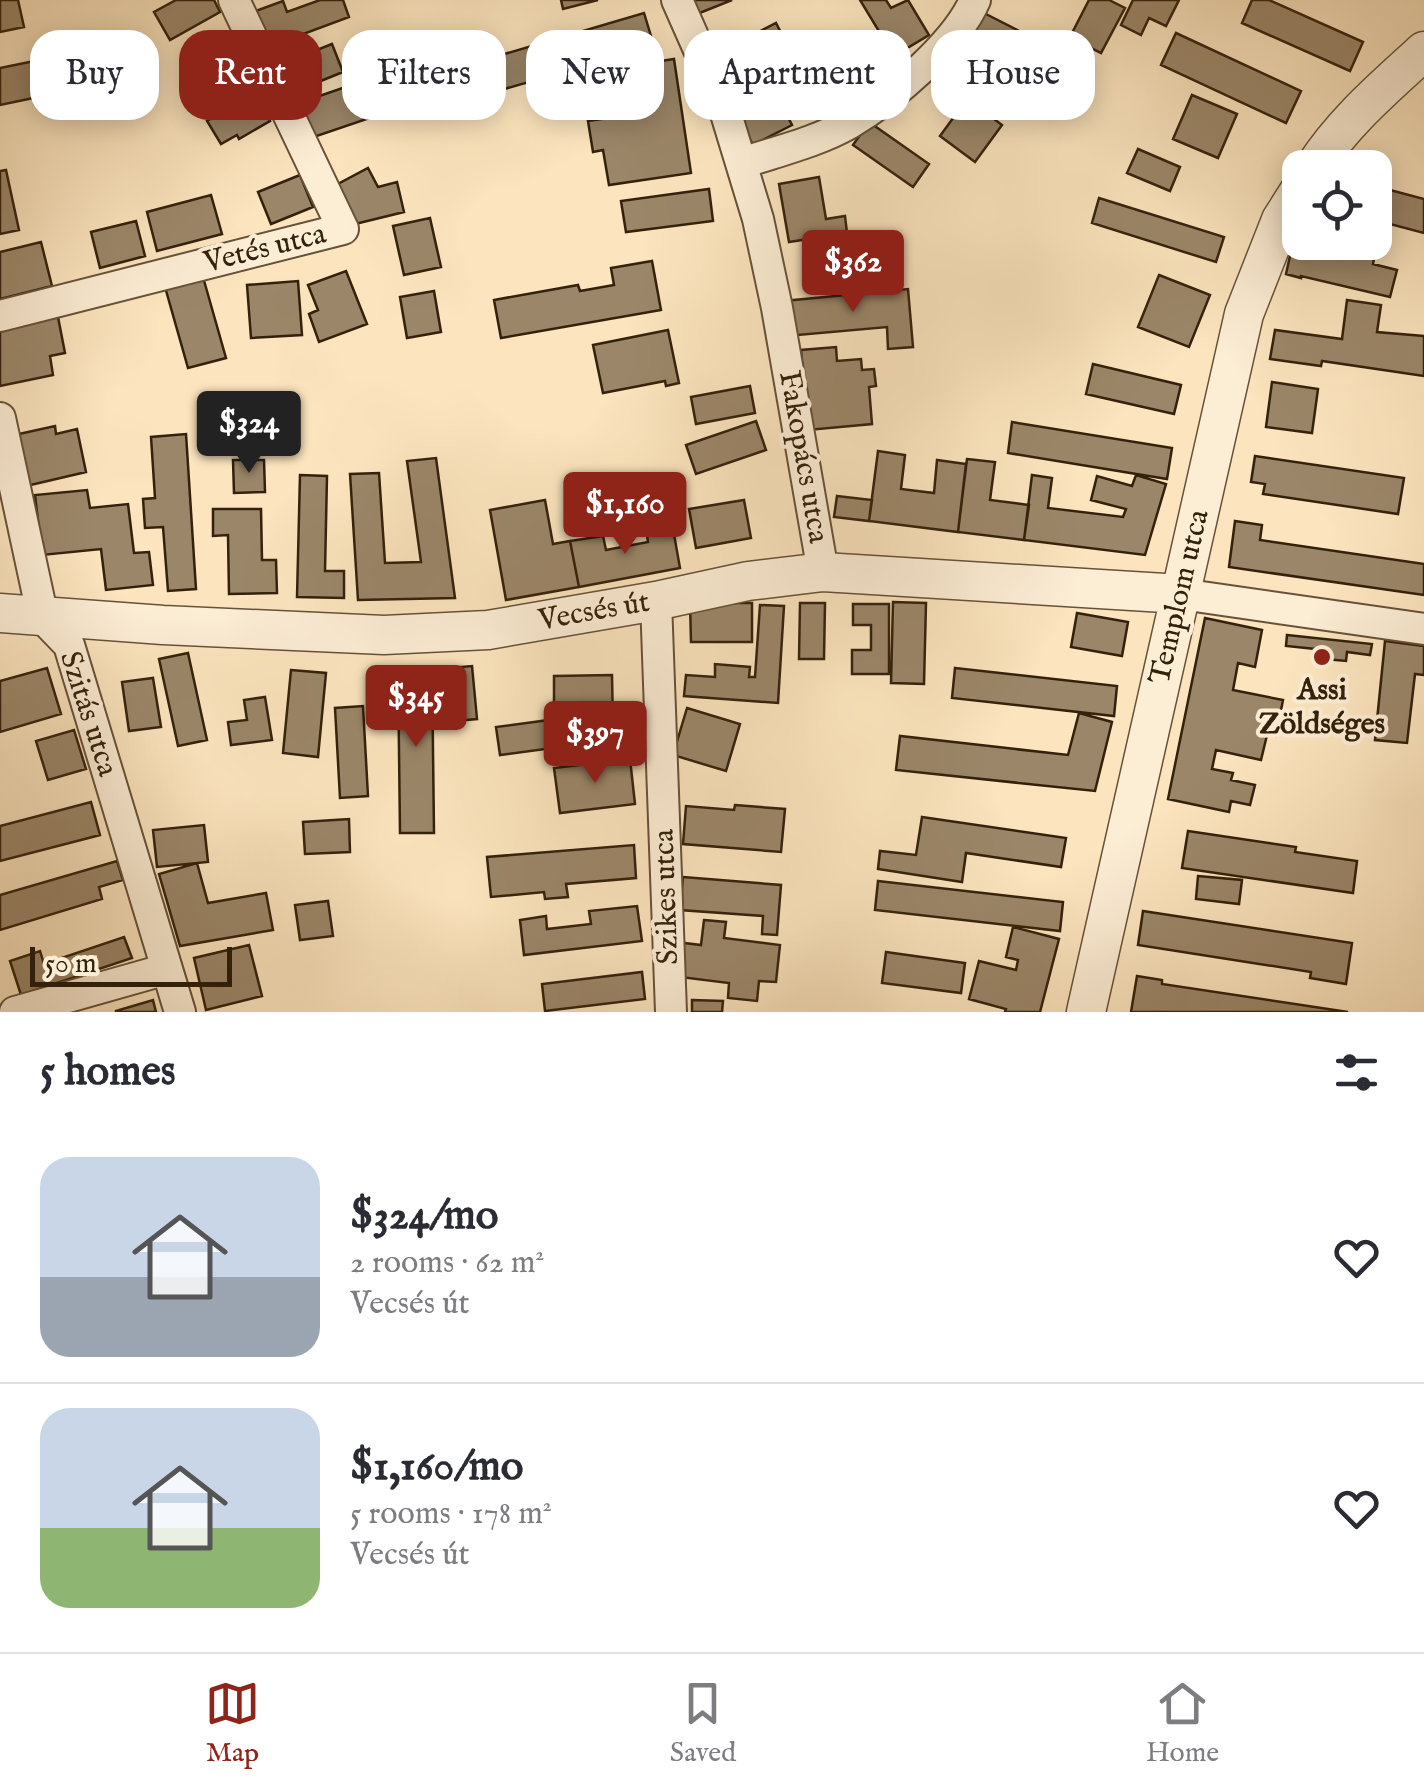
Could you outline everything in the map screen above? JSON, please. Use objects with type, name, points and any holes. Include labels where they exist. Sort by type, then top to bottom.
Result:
[{"type":"street","name":"Vetés utca","points":[[0,316],[343,229],[234,0]]},
{"type":"street","name":"Fakopács utca","points":[[677,0],[723,104],[758,219],[824,572]]},
{"type":"street","points":[[742,163],[851,122],[944,47],[976,0]]},
{"type":"street","points":[[1325,150],[1372,98],[1424,52]]},
{"type":"street","name":"Templom utca","points":[[1086,1012],[1244,314],[1282,220]]},
{"type":"street","name":"Szitás utca","points":[[0,418],[43,618],[69,645],[180,1012]]},
{"type":"street","name":"Vecsés út","points":[[0,613],[384,635],[488,630],[748,581],[824,572],[1181,594],[1424,629]]},
{"type":"street","name":"Szikes utca","points":[[656,601],[671,1012]]},
{"type":"street","points":[[14,1012],[167,969]]},
{"type":"building","points":[[0,0],[18,0],[24,27],[0,32]]},
{"type":"building","points":[[176,0],[214,0],[220,12],[188,30],[179,30],[179,35],[170,40],[154,12]]},
{"type":"building","points":[[320,0],[343,0],[349,17],[314,30],[260,30],[253,12],[283,1],[287,12]]},
{"type":"building","points":[[561,0],[598,0],[563,9]]},
{"type":"building","points":[[686,0],[732,0],[692,16]]},
{"type":"building","points":[[860,0],[886,0],[891,8],[908,0],[929,35],[911,46],[911,30],[878,30]]},
{"type":"building","points":[[1089,0],[1109,0],[1125,8],[1101,53],[1095,50],[1095,30],[1074,30]]},
{"type":"building","points":[[1133,0],[1179,0],[1166,26],[1149,18],[1141,35],[1121,25]]},
{"type":"building","points":[[1252,0],[1269,0],[1363,42],[1350,71],[1242,23]]},
{"type":"building","points":[[982,12],[1017,30],[973,30]]},
{"type":"building","points":[[644,13],[649,30],[586,30]]},
{"type":"building","points":[[1176,33],[1301,91],[1286,123],[1161,65]]},
{"type":"building","points":[[332,44],[342,72],[322,80],[322,48]]},
{"type":"building","points":[[526,48],[526,83],[506,89],[506,54]]},
{"type":"building","points":[[674,59],[691,173],[609,185],[603,150],[593,152],[588,121],[664,120],[664,61]]},
{"type":"building","points":[[30,62],[30,99],[0,105],[0,68]]},
{"type":"building","points":[[342,88],[342,120],[364,120],[308,139],[301,120],[322,120],[322,95]]},
{"type":"building","points":[[1192,95],[1237,114],[1218,158],[1173,139]]},
{"type":"building","points":[[740,120],[789,120],[792,125],[753,145]]},
{"type":"building","points":[[952,120],[995,120],[1002,125],[975,162],[940,136]]},
{"type":"building","points":[[207,121],[270,121],[239,139],[237,135],[221,144]]},
{"type":"building","points":[[869,122],[929,164],[913,187],[853,145]]},
{"type":"building","points":[[1138,149],[1180,167],[1170,191],[1127,173]]},
{"type":"building","points":[[368,168],[378,187],[397,182],[404,212],[355,224],[336,185]]},
{"type":"building","points":[[6,170],[19,230],[0,234],[0,171]]},
{"type":"building","points":[[300,175],[313,207],[271,224],[258,192]]},
{"type":"building","points":[[819,177],[826,219],[845,216],[847,233],[789,242],[779,184]]},
{"type":"building","points":[[709,189],[713,221],[626,232],[621,201]]},
{"type":"building","points":[[1392,191],[1424,199],[1424,233],[1392,225]]},
{"type":"building","points":[[211,195],[222,234],[157,251],[147,212]]},
{"type":"building","points":[[1099,198],[1224,237],[1216,262],[1092,223]]},
{"type":"building","points":[[430,218],[441,267],[404,275],[393,226]]},
{"type":"building","points":[[136,221],[145,256],[100,268],[91,232]]},
{"type":"building","points":[[41,242],[52,286],[0,299],[0,252]]},
{"type":"building","points":[[1289,260],[1374,260],[1373,264],[1397,270],[1390,297],[1286,274]]},
{"type":"building","points":[[652,261],[661,310],[501,338],[494,300],[578,285],[580,291],[614,285],[611,268]]},
{"type":"building","points":[[346,271],[367,324],[319,342],[309,314],[318,310],[308,285]]},
{"type":"building","points":[[1159,275],[1210,295],[1189,347],[1138,327]]},
{"type":"building","points":[[203,277],[226,358],[188,368],[165,287]]},
{"type":"building","points":[[298,281],[302,335],[251,338],[247,285]]},
{"type":"building","points":[[908,289],[913,347],[888,349],[887,327],[787,336],[784,301]]},
{"type":"building","points":[[434,291],[441,332],[407,338],[400,297]]},
{"type":"building","points":[[1347,300],[1381,305],[1377,332],[1424,336],[1424,376],[1322,361],[1321,366],[1270,359],[1275,330],[1342,339]]},
{"type":"building","points":[[58,317],[65,353],[50,356],[53,375],[0,386],[0,329]]},
{"type":"building","points":[[668,330],[679,383],[666,386],[665,381],[603,393],[593,345]]},
{"type":"building","points":[[836,347],[837,361],[861,359],[862,370],[874,369],[876,386],[869,387],[872,424],[808,430],[801,350]]},
{"type":"building","points":[[1093,364],[1181,385],[1174,414],[1086,394]]},
{"type":"building","points":[[1272,382],[1318,389],[1312,433],[1266,427]]},
{"type":"building","points":[[750,386],[755,413],[696,424],[691,397]]},
{"type":"building","points":[[756,421],[766,450],[696,474],[686,445]]},
{"type":"building","points":[[1012,422],[1172,448],[1167,479],[1008,453]]},
{"type":"building","points":[[55,426],[56,434],[77,429],[86,472],[22,487],[10,436]]},
{"type":"building","points":[[186,434],[196,589],[168,591],[163,527],[145,528],[143,499],[155,498],[151,437]]},
{"type":"building","points":[[878,451],[905,455],[901,489],[934,493],[937,460],[966,464],[958,532],[869,521]]},
{"type":"building","points":[[1255,456],[1404,478],[1398,514],[1263,494],[1265,484],[1251,482]]},
{"type":"building","points":[[436,458],[455,598],[358,600],[350,474],[379,473],[385,563],[421,562],[407,461]]},
{"type":"building","points":[[967,459],[995,462],[990,500],[1029,505],[1024,540],[958,532]]},
{"type":"building","points":[[233,460],[264,460],[265,492],[234,493]]},
{"type":"building","points":[[300,475],[327,476],[325,571],[344,571],[344,598],[297,597]]},
{"type":"building","points":[[1032,475],[1052,478],[1048,508],[1123,517],[1126,509],[1091,500],[1097,476],[1132,486],[1136,475],[1166,484],[1145,555],[1024,540]]},
{"type":"building","points":[[87,490],[90,508],[128,504],[134,553],[149,552],[153,585],[106,590],[101,549],[42,555],[35,495]]},
{"type":"building","points":[[837,496],[872,500],[869,521],[834,517]]},
{"type":"building","points":[[545,500],[553,544],[570,541],[579,587],[506,600],[490,510]]},
{"type":"building","points":[[744,500],[751,538],[696,548],[689,509]]},
{"type":"building","points":[[213,509],[261,509],[262,560],[276,560],[277,593],[229,594],[228,535],[213,536]]},
{"type":"building","points":[[1235,521],[1262,525],[1260,540],[1424,564],[1424,595],[1229,567]]},
{"type":"building","points":[[672,523],[680,568],[579,587],[570,541],[603,536],[606,550],[648,542],[646,528]]},
{"type":"building","points":[[893,602],[926,603],[924,684],[891,683]]},
{"type":"building","points":[[690,603],[752,603],[752,642],[691,642]]},
{"type":"building","points":[[800,603],[825,603],[824,659],[799,659]]},
{"type":"building","points":[[853,604],[889,604],[889,674],[852,674],[852,650],[871,650],[871,625],[853,625]]},
{"type":"building","points":[[760,605],[784,606],[778,703],[684,696],[686,675],[715,677],[715,664],[750,667],[749,677],[755,677]]},
{"type":"building","points":[[1077,613],[1128,622],[1122,656],[1071,647]]},
{"type":"building","points":[[1205,618],[1262,630],[1255,667],[1238,663],[1233,690],[1283,700],[1276,736],[1267,735],[1261,760],[1216,750],[1212,769],[1233,773],[1231,780],[1255,785],[1250,805],[1231,801],[1229,812],[1168,799]]},
{"type":"building","points":[[1287,635],[1372,644],[1370,655],[1347,652],[1346,661],[1325,659],[1325,650],[1286,646]]},
{"type":"building","points":[[1385,641],[1424,646],[1424,675],[1415,674],[1407,743],[1375,740]]},
{"type":"building","points":[[188,653],[207,740],[178,746],[159,659]]},
{"type":"building","points":[[472,666],[477,719],[444,722],[439,669]]},
{"type":"building","points":[[398,667],[432,667],[434,833],[400,833]]},
{"type":"building","points":[[47,668],[61,714],[0,732],[0,681]]},
{"type":"building","points":[[955,668],[1117,686],[1114,716],[952,698]]},
{"type":"building","points":[[291,670],[326,673],[318,757],[283,753]]},
{"type":"building","points":[[612,675],[613,725],[565,726],[565,712],[554,712],[554,676]]},
{"type":"building","points":[[153,678],[161,727],[129,731],[122,682]]},
{"type":"building","points":[[265,697],[272,740],[231,745],[228,722],[247,720],[244,700]]},
{"type":"building","points":[[363,706],[368,796],[340,798],[335,708]]},
{"type":"building","points":[[687,708],[740,724],[726,771],[673,755]]},
{"type":"building","points":[[1079,713],[1112,722],[1095,791],[896,770],[900,736],[1068,755]]},
{"type":"building","points":[[549,720],[553,748],[500,755],[496,727]]},
{"type":"building","points":[[74,730],[86,769],[48,780],[36,741]]},
{"type":"building","points":[[630,759],[635,804],[560,813],[554,768]]},
{"type":"building","points":[[91,802],[100,835],[0,861],[0,826]]},
{"type":"building","points":[[735,805],[785,809],[781,852],[683,844],[686,806],[734,810]]},
{"type":"building","points":[[922,817],[1066,838],[1061,867],[966,853],[962,882],[878,869],[880,851],[916,855]]},
{"type":"building","points":[[349,819],[350,852],[305,854],[303,822]]},
{"type":"building","points":[[204,825],[208,862],[157,867],[153,830]]},
{"type":"building","points":[[1188,831],[1296,847],[1295,852],[1357,861],[1353,893],[1182,868]]},
{"type":"building","points":[[634,845],[636,878],[566,884],[568,897],[545,899],[544,892],[491,897],[487,857]]},
{"type":"building","points":[[117,861],[123,880],[99,887],[102,899],[0,930],[0,895]]},
{"type":"building","points":[[197,863],[208,903],[266,893],[273,930],[180,946],[159,874]]},
{"type":"building","points":[[1198,876],[1242,880],[1239,904],[1196,899]]},
{"type":"building","points":[[683,877],[781,885],[777,935],[762,934],[763,916],[680,910]]},
{"type":"building","points":[[878,881],[1063,902],[1060,931],[875,910]]},
{"type":"building","points":[[328,901],[333,936],[300,940],[295,905]]},
{"type":"building","points":[[637,906],[642,941],[524,955],[520,920],[546,916],[547,929],[591,924],[589,911]]},
{"type":"building","points":[[1143,911],[1352,943],[1346,984],[1310,978],[1311,972],[1138,945]]},
{"type":"building","points":[[704,920],[726,922],[724,938],[780,945],[776,982],[759,981],[757,1001],[728,998],[729,983],[680,977],[684,943],[701,945]]},
{"type":"building","points":[[1013,927],[1059,939],[1040,1012],[1005,1012],[1006,1009],[969,999],[979,961],[1016,970],[1018,960],[1006,957]]},
{"type":"building","points":[[124,937],[132,958],[21,995],[10,961],[40,951],[44,964]]},
{"type":"building","points":[[249,945],[262,996],[206,1010],[194,958]]},
{"type":"building","points":[[886,952],[965,963],[961,993],[882,983]]},
{"type":"building","points":[[642,972],[645,999],[545,1011],[542,984]]},
{"type":"building","points":[[1137,976],[1162,980],[1162,984],[1348,1012],[1131,1012]]},
{"type":"building","points":[[153,1000],[156,1012],[116,1012],[116,1011]]},
{"type":"building","points":[[692,1000],[723,1001],[722,1012],[692,1012]]},
{"type":"place","name":"Assi Zöldséges","points":[[1322,657]]}]
